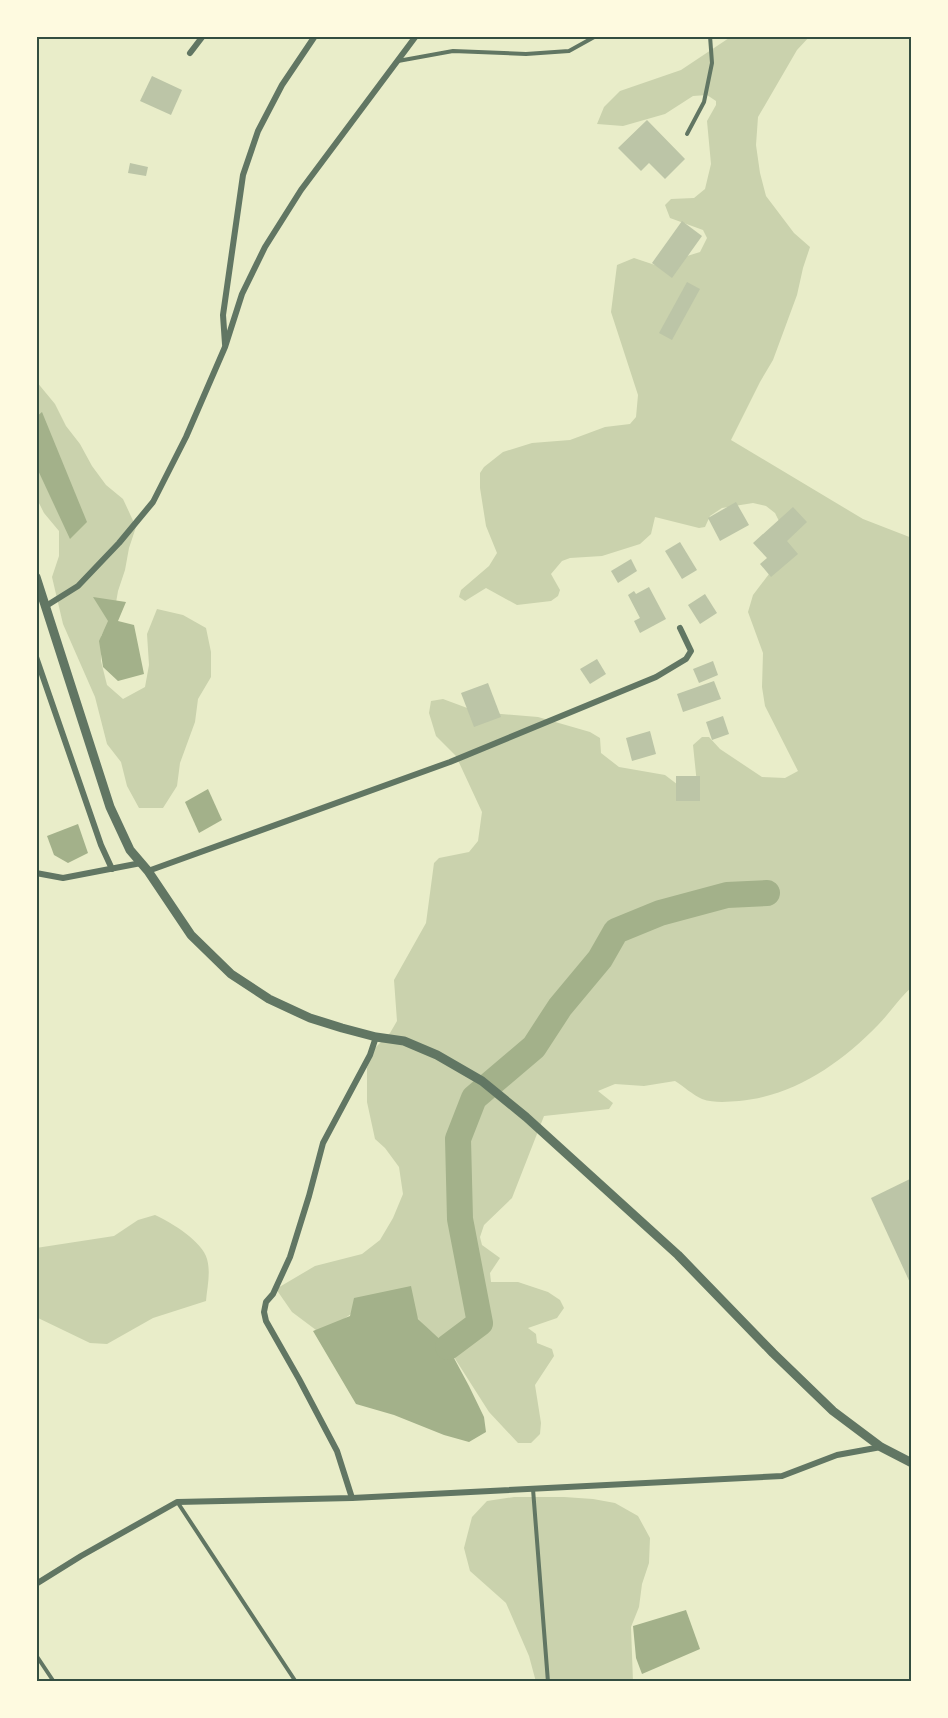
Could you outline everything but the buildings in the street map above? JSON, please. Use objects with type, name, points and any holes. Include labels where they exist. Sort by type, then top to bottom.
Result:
[{"type":"street","points":[[190,53],[204,36]]},
{"type":"street","points":[[225,347],[223,315],[243,176],[262,122],[282,86],[315,36]]},
{"type":"street","points":[[41,607],[78,586],[119,543],[153,501],[186,437],[225,347],[242,294],[265,247],[301,190],[416,36]]},
{"type":"street","points":[[36,578],[41,607],[110,807],[130,850],[145,867],[191,935],[231,974],[269,999],[310,1018],[342,1028],[404,1041],[437,1055],[482,1082],[526,1117],[678,1255],[833,1411],[881,1447],[912,1463]]},
{"type":"street","points":[[36,873],[63,878],[112,869],[145,867],[450,762],[656,677],[686,659],[691,651],[680,628]]},
{"type":"street","points":[[36,657],[101,845],[112,869]]},
{"type":"street","points":[[352,1498],[337,1451],[264,1312],[266,1302],[273,1294],[290,1257],[309,1196],[322,1143],[370,1054],[376,1036]]},
{"type":"street","points":[[36,1584],[177,1502],[352,1498],[782,1476],[837,1455],[881,1447]]},
{"type":"lane","points":[[396,62],[453,51],[526,54],[569,51],[596,36]]},
{"type":"lane","points":[[687,134],[704,102],[712,63],[710,36]]},
{"type":"lane","points":[[533,1489],[548,1682]]},
{"type":"lane","points":[[177,1502],[296,1682]]},
{"type":"lane","points":[[36,1654],[54,1682]]},
{"type":"shaded area","points":[[732,36],[810,36],[797,50],[758,117],[756,145],[766,196],[794,233],[810,247],[797,295],[773,360],[731,440],[863,519],[912,538],[912,987],[878,1025],[848,1053],[815,1076],[779,1092],[759,1098],[715,1102],[699,1097],[675,1081],[644,1086],[615,1084],[598,1091],[613,1103],[609,1109],[544,1116],[512,1198],[484,1225],[480,1237],[482,1245],[500,1258],[490,1273],[491,1282],[518,1282],[548,1292],[560,1300],[564,1308],[557,1318],[528,1328],[536,1334],[537,1343],[552,1349],[554,1356],[535,1385],[541,1423],[540,1434],[531,1443],[518,1443],[489,1412],[452,1354],[409,1309],[351,1314],[327,1331],[320,1333],[292,1312],[276,1289],[315,1266],[362,1254],[380,1240],[403,1194],[399,1167],[375,1139],[367,1102],[367,1068],[374,1049],[390,1033],[397,1021],[394,980],[426,923],[434,863],[439,858],[469,852],[478,841],[482,812],[456,756],[436,736],[429,713],[431,701],[443,699],[478,712],[538,717],[590,732],[600,738],[601,753],[619,767],[665,775],[686,791],[697,784],[693,745],[702,737],[709,737],[720,749],[762,777],[785,778],[798,771],[765,706],[762,687],[763,653],[748,612],[753,595],[772,570],[780,523],[775,513],[766,506],[753,503],[722,508],[710,516],[705,527],[699,528],[655,517],[651,534],[640,544],[602,556],[570,558],[562,561],[551,574],[560,590],[558,596],[551,601],[517,605],[486,588],[465,601],[459,597],[461,590],[489,566],[497,553],[486,526],[480,488],[480,473],[484,467],[503,452],[532,443],[570,440],[605,427],[630,424],[636,417],[638,395],[611,312],[617,265],[634,258],[667,269],[684,257],[700,252],[707,238],[703,230],[670,218],[665,205],[671,199],[694,198],[705,189],[711,164],[707,121],[716,101],[707,95],[693,96],[665,114],[623,126],[597,124],[604,107],[620,91],[681,70]]},
{"type":"shaded area","points":[[36,381],[55,404],[66,426],[106,485],[123,499],[136,527],[114,614],[101,636],[101,661],[107,685],[123,699],[145,687],[149,665],[147,634],[157,609],[183,615],[206,628],[211,652],[211,677],[198,699],[195,722],[180,763],[177,786],[163,808],[139,808],[127,786],[121,762],[107,744],[95,697],[63,624],[52,577],[59,556],[59,531],[44,513],[36,497]]},
{"type":"shaded area","points":[[42,412],[87,522],[70,539],[36,466],[36,417]]},
{"type":"shaded area","points":[[93,597],[126,602],[118,621],[134,625],[144,674],[118,681],[103,667],[99,641],[108,621]]},
{"type":"shaded area","points":[[208,789],[222,820],[199,833],[185,802]]},
{"type":"shaded area","points":[[78,824],[88,853],[68,863],[54,855],[47,836]]},
{"type":"shaded area","points":[[155,1215],[186,1233],[204,1253],[209,1270],[206,1301],[153,1318],[107,1344],[90,1343],[36,1317],[36,1248],[114,1236],[138,1220]]},
{"type":"shaded area","points":[[411,1286],[418,1319],[448,1347],[484,1417],[486,1432],[469,1442],[356,1404],[313,1331],[350,1316],[354,1298]]},
{"type":"shaded area","points":[[514,1497],[593,1499],[615,1503],[638,1516],[650,1538],[649,1563],[642,1584],[639,1607],[631,1627],[633,1682],[536,1682],[529,1656],[506,1603],[470,1571],[464,1548],[472,1517],[487,1501]]},
{"type":"shaded area","points":[[686,1610],[700,1649],[642,1674],[636,1658],[633,1626]]},
{"type":"waterway","points":[[448,1347],[480,1323],[460,1219],[458,1139],[474,1098],[534,1047],[560,1007],[600,959],[616,931],[660,913],[727,895],[767,893]]}]
